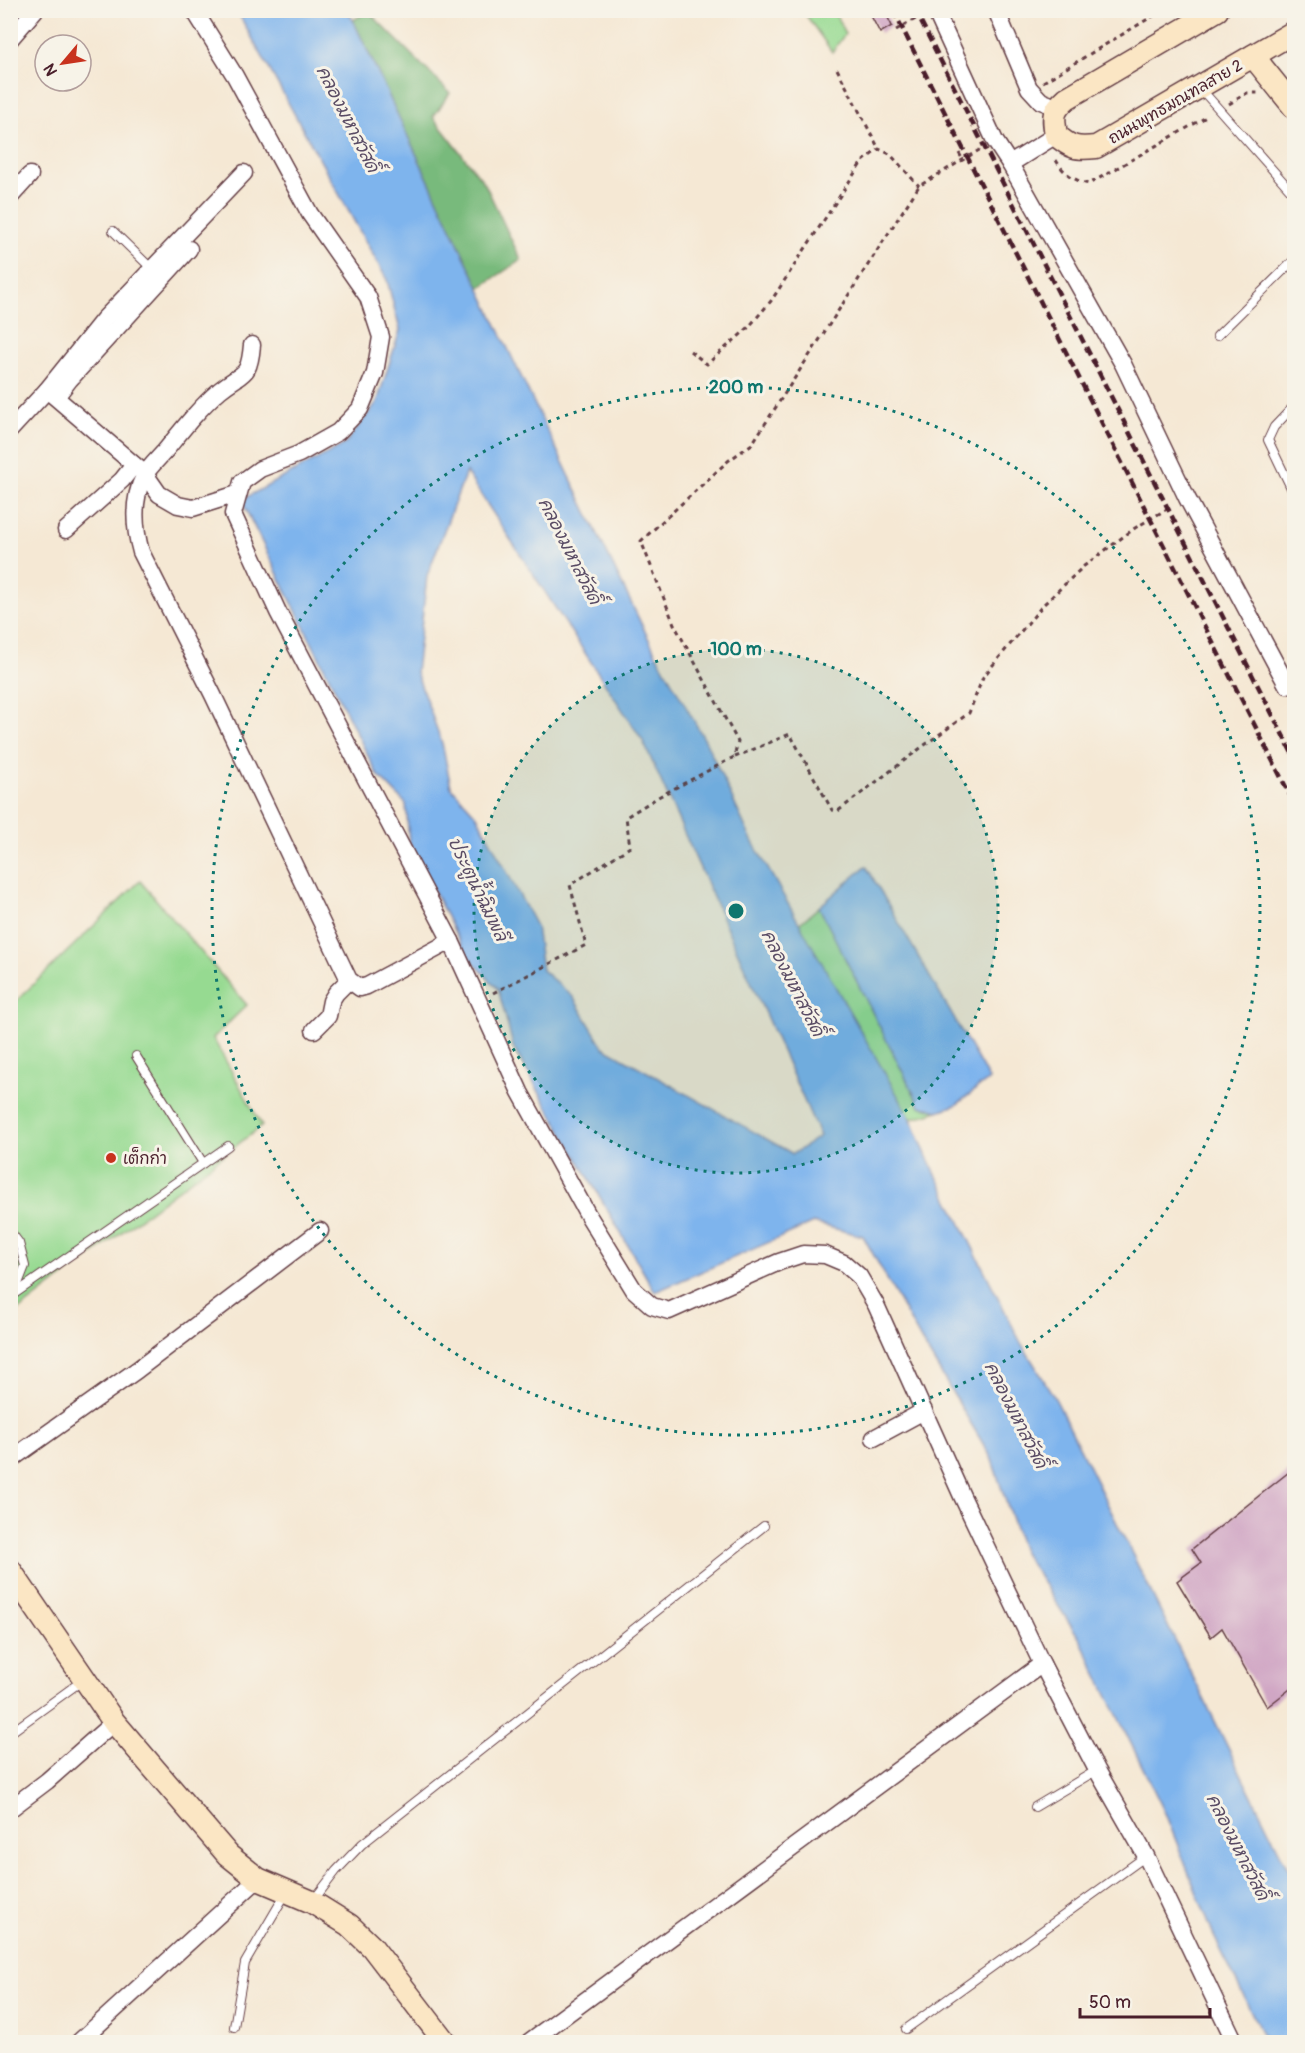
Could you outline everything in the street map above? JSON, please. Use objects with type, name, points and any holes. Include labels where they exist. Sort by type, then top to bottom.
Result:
[{"type":"street","points":[[10,39],[35,10]]},
{"type":"street","points":[[194,10],[235,76],[310,214],[368,297],[381,337],[375,373],[360,409],[338,432],[299,454],[260,469],[242,482],[232,514],[278,612],[451,941],[520,1092],[588,1215],[634,1290],[652,1306],[669,1311],[779,1262],[803,1254],[825,1254],[844,1263],[859,1276],[876,1305],[962,1496],[1042,1664],[1097,1770],[1146,1856],[1235,2043]]},
{"type":"street","points":[[996,10],[1029,88],[1041,101],[1056,107]]},
{"type":"street","points":[[1010,164],[1056,135],[1053,118],[1056,107],[1067,98],[1218,10]]},
{"type":"street","points":[[929,13],[995,141],[1123,364],[1187,498],[1287,685]]},
{"type":"street","name":"ถนนพุทธมณฑลสาย 2","points":[[1056,135],[1068,145],[1079,149],[1096,147],[1294,32]]},
{"type":"street","points":[[1253,56],[1294,107]]},
{"type":"street","points":[[52,394],[104,319],[244,173]]},
{"type":"street","points":[[10,197],[30,175]]},
{"type":"street","points":[[10,430],[70,379],[189,249]]},
{"type":"street","points":[[66,530],[122,480],[139,470],[222,389],[241,377],[250,363],[252,345]]},
{"type":"street","points":[[52,394],[139,470],[159,494],[178,505],[194,508],[237,494]]},
{"type":"street","points":[[139,470],[135,513],[136,533],[141,552],[223,715],[350,980],[360,988],[367,986],[451,941]]},
{"type":"street","points":[[314,1030],[328,1016],[331,1001],[336,993],[350,980]]},
{"type":"street","points":[[10,1460],[137,1370],[320,1231]]},
{"type":"street","points":[[874,1438],[924,1411]]},
{"type":"street","points":[[10,1570],[83,1680],[114,1722],[228,1856],[258,1879],[286,1893],[312,1902],[349,1925],[372,1947],[445,2043]]},
{"type":"street","points":[[529,2043],[1042,1664]]},
{"type":"street","points":[[10,1809],[47,1781],[114,1722]]},
{"type":"street","points":[[79,2043],[258,1879]]},
{"type":"lane","points":[[1199,88],[1294,194]]},
{"type":"lane","points":[[113,231],[152,269]]},
{"type":"lane","points":[[1217,336],[1294,260]]},
{"type":"lane","points":[[1294,406],[1274,427],[1268,440],[1294,494]]},
{"type":"lane","points":[[136,1056],[204,1163]]},
{"type":"lane","points":[[12,1296],[228,1146]]},
{"type":"lane","points":[[10,1231],[19,1243],[25,1266],[12,1296]]},
{"type":"lane","points":[[312,1902],[336,1871],[362,1844],[764,1526]]},
{"type":"lane","points":[[10,1733],[83,1680]]},
{"type":"lane","points":[[1035,1807],[1097,1770]]},
{"type":"lane","points":[[906,2029],[1146,1856]]},
{"type":"lane","points":[[234,2027],[245,1963],[286,1893]]},
{"type":"path","points":[[896,30],[929,13]]},
{"type":"path","points":[[837,69],[879,149],[890,154],[920,186]]},
{"type":"path","points":[[734,757],[738,742],[674,624],[641,540],[728,461],[752,444],[920,186],[995,141]]},
{"type":"path","points":[[690,351],[707,364],[747,329],[771,301],[862,162],[879,149]]},
{"type":"path","points":[[959,153],[963,160]]},
{"type":"path","points":[[492,993],[586,945],[570,885],[630,847],[626,817],[722,763],[790,734],[832,810],[838,811],[969,713],[982,677],[1043,605],[1084,566],[1136,528],[1187,498]]},
{"type":"green space","points":[[368,11],[450,93],[433,117],[485,184],[521,260],[479,288],[353,20]]},
{"type":"green space","points":[[803,11],[834,11],[845,34],[832,52]]},
{"type":"green space","points":[[140,881],[247,1005],[213,1038],[262,1126],[11,1316],[11,1006]]},
{"type":"green space","points":[[819,907],[920,1106],[938,1111],[911,1119],[799,924]]},
{"type":"water","points":[[237,11],[348,11],[353,20],[518,370],[655,652],[706,742],[750,837],[911,1119],[927,1157],[1021,1343],[1056,1400],[1294,1881],[1294,2042],[1266,2042],[1213,1934],[1165,1813],[1080,1639],[1023,1552],[991,1457],[921,1340],[863,1236],[813,1223],[655,1292],[514,1049],[498,989],[467,956],[409,842],[406,804],[377,774],[241,500],[345,444],[377,402],[400,330],[387,280]],"holes":[[[466,472],[643,741],[820,1136],[793,1154],[603,1047],[573,997],[542,970],[536,926],[477,816],[451,787],[442,743],[416,672],[427,576]]]},
{"type":"water","points":[[866,866],[989,1079],[956,1105],[938,1111],[920,1106],[819,907]]},
{"type":"building","points":[[868,10],[884,10],[892,26],[880,33]]},
{"type":"building","points":[[1294,1468],[1294,1686],[1267,1707],[1222,1628],[1211,1637],[1177,1581],[1201,1563],[1192,1549]]},
{"type":"railway","points":[[893,10],[1294,803]]},
{"type":"railway","points":[[915,10],[1294,757]]},
{"type":"place","name":"เต็กก่า","points":[[111,1158]]},
{"type":"water label","name":"คลองมหาสวัสดิ์","points":[[348,119]]},
{"type":"water label","name":"คลองมหาสวัสดิ์","points":[[570,551]]},
{"type":"water label","name":"ประตูน้ำฉิมพลี","points":[[478,889]]},
{"type":"water label","name":"คลองมหาสวัสดิ์","points":[[793,983]]},
{"type":"water label","name":"คลองมหาสวัสดิ์","points":[[1016,1415]]},
{"type":"water label","name":"คลองมหาสวัสดิ์","points":[[1238,1847]]}]
